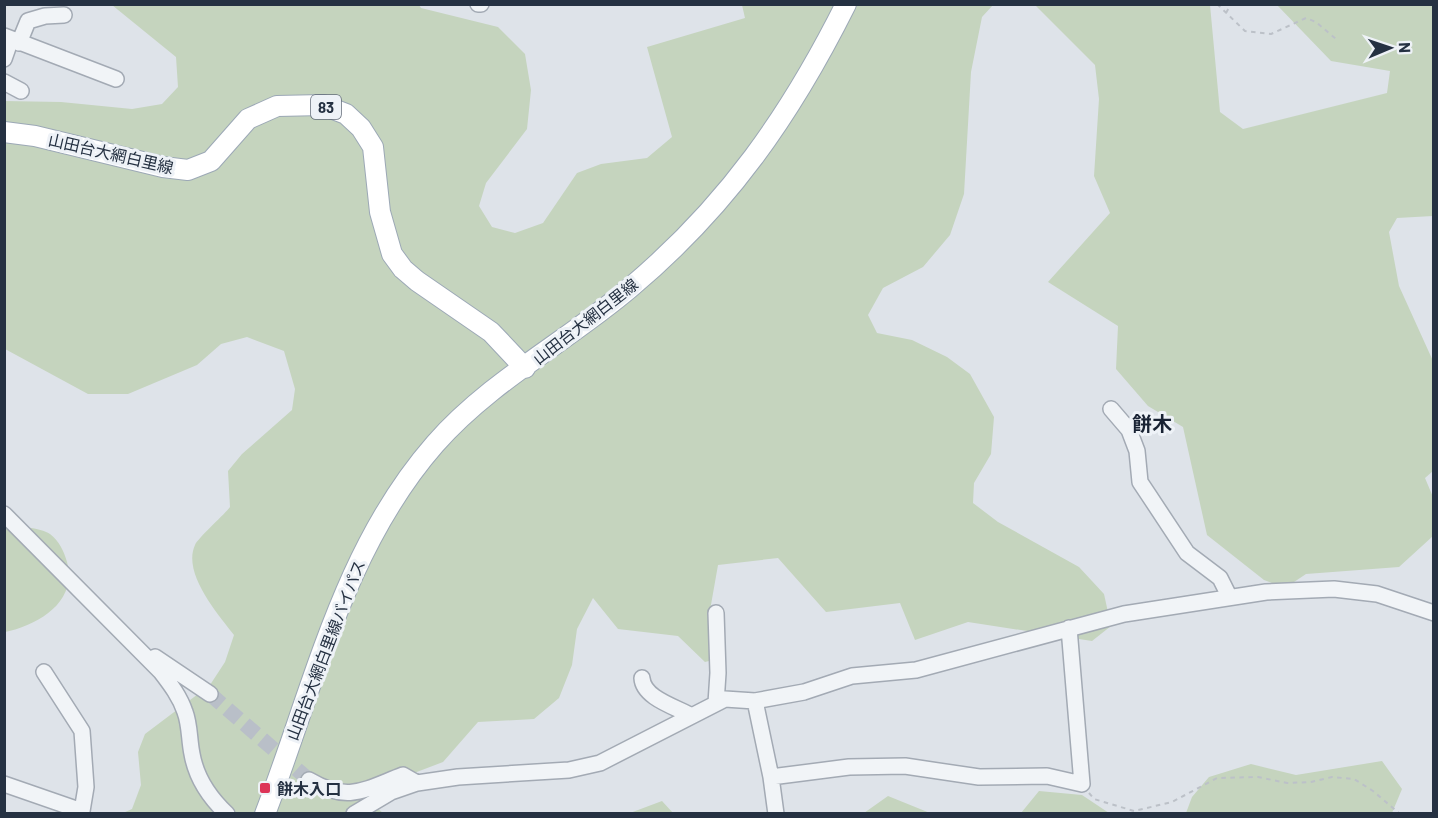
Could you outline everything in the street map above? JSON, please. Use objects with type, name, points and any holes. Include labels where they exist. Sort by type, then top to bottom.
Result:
[{"type":"main road","name":"山田台大網白里線","points":[[4,132],[35,135],[163,167],[188,170],[211,161],[248,120],[278,106],[323,105],[346,114],[361,128],[373,147],[380,212],[392,254],[417,281],[491,332],[525,368],[630,288],[722,200],[788,110],[846,4]]},
{"type":"main road","name":"山田台大網白里線バイパス","points":[[265,813],[343,597],[358,561],[377,526],[406,481],[436,442],[475,406],[525,368]]},
{"type":"street","points":[[4,60],[12,39],[28,21],[64,15]]},
{"type":"street","points":[[12,39],[116,79]]},
{"type":"street","points":[[4,82],[21,91]]},
{"type":"street","points":[[1111,409],[1129,430],[1137,451],[1140,482],[1187,553],[1220,578],[1229,596]]},
{"type":"street","points":[[4,514],[161,672],[178,694],[186,713],[192,755],[199,776],[214,801],[227,813]]},
{"type":"street","points":[[354,813],[391,792],[417,783],[458,777],[569,770],[600,763],[724,699],[755,701],[804,692],[852,676],[916,670],[1124,614],[1229,596],[1334,589],[1377,594],[1434,613]]},
{"type":"street","points":[[716,613],[718,673],[716,703]]},
{"type":"street","points":[[771,777],[849,767],[905,766],[979,777],[1047,776],[1082,784],[1069,628]]},
{"type":"street","points":[[127,639],[210,694]]},
{"type":"street","points":[[4,784],[82,811],[86,787],[82,731],[44,672]]},
{"type":"street","points":[[642,678],[642,684],[653,696],[692,716]]},
{"type":"street","points":[[755,701],[776,813]]},
{"type":"street","points":[[309,780],[326,790],[352,794],[403,775],[417,783]]},
{"type":"path","points":[[1217,4],[1245,31],[1271,34],[1306,18],[1316,22],[1336,39]]},
{"type":"path","points":[[1226,13],[1231,4]]},
{"type":"path","points":[[1082,784],[1094,800],[1134,811],[1172,802],[1217,778],[1258,777],[1287,783],[1311,782],[1332,777],[1354,779],[1400,813]]},
{"type":"green space","points":[[112,5],[419,5],[421,8],[498,27],[525,54],[531,90],[527,129],[486,183],[479,206],[492,227],[515,233],[543,223],[577,173],[601,164],[647,158],[672,137],[647,47],[745,18],[742,5],[993,5],[982,17],[971,72],[964,194],[950,235],[923,267],[883,288],[868,315],[877,333],[912,340],[947,357],[970,374],[994,417],[991,454],[974,483],[973,503],[998,522],[1079,567],[1104,594],[1111,626],[1092,641],[968,622],[915,640],[900,603],[826,612],[778,558],[718,565],[709,616],[709,661],[705,662],[678,636],[618,629],[593,598],[577,629],[572,665],[559,698],[534,719],[478,722],[443,762],[380,786],[376,807],[383,813],[123,813],[132,809],[141,785],[138,752],[145,734],[210,685],[225,662],[234,635],[211,605],[197,580],[192,556],[195,545],[201,537],[230,507],[228,471],[242,454],[292,410],[295,389],[284,351],[247,337],[221,344],[197,365],[128,394],[88,394],[5,349],[4,101],[61,102],[132,109],[162,104],[178,87],[176,57]]},
{"type":"green space","points":[[1035,5],[1210,5],[1220,112],[1243,129],[1387,93],[1390,71],[1331,61],[1277,5],[1433,5],[1433,216],[1397,218],[1389,232],[1399,286],[1433,361],[1433,471],[1425,478],[1433,497],[1433,536],[1399,567],[1306,574],[1285,588],[1264,580],[1207,535],[1183,427],[1148,406],[1116,369],[1118,326],[1048,282],[1110,213],[1094,176],[1099,99],[1095,65]]},
{"type":"green space","points":[[4,525],[34,529],[50,534],[63,550],[69,576],[67,589],[52,609],[30,624],[5,632]]},
{"type":"green space","points":[[1382,761],[1402,789],[1392,813],[1186,813],[1192,797],[1209,777],[1251,764],[1296,775]]},
{"type":"green space","points":[[1039,791],[1082,795],[1109,813],[1021,813]]},
{"type":"green space","points":[[888,796],[930,813],[864,813]]},
{"type":"green space","points":[[662,801],[673,813],[630,813]]},
{"type":"tunnel","points":[[210,694],[309,780]]},
{"type":"place","name":"餅木入口","points":[[265,788]]},
{"type":"district","name":"餅木","points":[[1152,423]]}]
